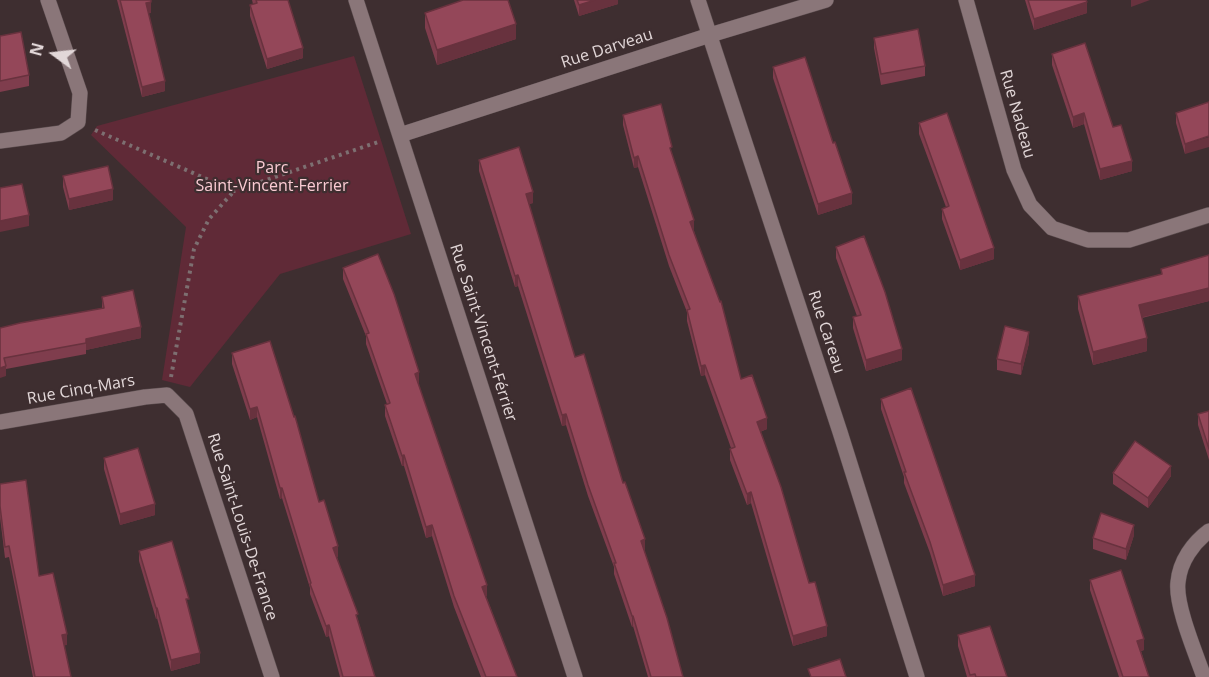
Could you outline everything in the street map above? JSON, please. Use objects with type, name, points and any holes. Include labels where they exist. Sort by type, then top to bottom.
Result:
[{"type":"street","points":[[0,141],[61,133],[78,122],[80,93],[48,0]]},
{"type":"street","name":"Rue Saint-Vincent-Férrier","points":[[356,0],[575,677]]},
{"type":"street","name":"Rue Careau","points":[[698,0],[917,677]]},
{"type":"street","name":"Rue Darveau","points":[[400,135],[826,0]]},
{"type":"street","name":"Rue Nadeau","points":[[966,0],[1014,170],[1030,205],[1052,228],[1088,240],[1129,240],[1209,215]]},
{"type":"street","name":"Rue Cinq-Mars","points":[[0,422],[167,395]]},
{"type":"street","name":"Rue Saint-Louis-De-France","points":[[167,395],[186,414],[272,677]]},
{"type":"street","points":[[1204,677],[1182,613],[1178,582],[1185,558],[1197,540],[1209,531]]},
{"type":"path","points":[[78,122],[234,191]]},
{"type":"path","points":[[167,395],[194,249],[209,219],[234,191],[400,135]]},
{"type":"green space","name":"Parc Saint-Vincent-Ferrier","points":[[354,56],[411,234],[280,274],[190,387],[162,380],[186,227],[91,135],[97,126]]},
{"type":"building","points":[[120,0],[151,0],[146,3],[165,81],[142,87]]},
{"type":"building","points":[[256,0],[288,0],[303,48],[267,59],[250,5],[257,3]]},
{"type":"building","points":[[463,0],[508,0],[516,24],[437,50],[425,13]]},
{"type":"building","points":[[577,0],[595,0],[579,5]]},
{"type":"building","points":[[1028,0],[1086,0],[1087,2],[1034,19]]},
{"type":"building","points":[[918,29],[925,66],[881,74],[874,38]]},
{"type":"building","points":[[21,32],[29,75],[0,81],[0,36]]},
{"type":"building","points":[[1085,43],[1113,127],[1121,125],[1132,161],[1100,169],[1084,113],[1073,117],[1052,54]]},
{"type":"building","points":[[805,57],[852,193],[818,204],[773,67]]},
{"type":"building","points":[[1209,102],[1209,136],[1185,144],[1176,113]]},
{"type":"building","points":[[661,104],[672,147],[670,148],[694,220],[690,222],[721,301],[741,379],[752,375],[767,418],[757,422],[781,487],[809,583],[815,582],[827,626],[793,636],[751,492],[747,494],[730,449],[735,447],[705,365],[701,366],[687,310],[690,309],[669,255],[638,156],[634,158],[623,115]]},
{"type":"building","points":[[947,113],[994,248],[960,260],[942,209],[949,206],[919,123]]},
{"type":"building","points":[[519,147],[533,192],[526,194],[575,357],[584,354],[623,483],[625,482],[645,539],[641,541],[667,618],[683,677],[651,677],[614,563],[616,563],[566,414],[562,415],[479,160]]},
{"type":"building","points":[[108,166],[113,189],[69,199],[63,176]]},
{"type":"building","points":[[22,184],[29,215],[0,221],[0,188]]},
{"type":"building","points":[[864,236],[885,292],[902,349],[866,360],[853,317],[861,315],[836,247]]},
{"type":"building","points":[[378,254],[394,294],[419,372],[415,374],[487,585],[482,587],[517,677],[486,677],[454,596],[432,525],[426,527],[404,455],[402,456],[385,405],[390,403],[366,334],[369,333],[343,268]]},
{"type":"building","points":[[1209,255],[1209,288],[1139,305],[1147,338],[1093,352],[1078,296],[1162,274],[1161,269]]},
{"type":"building","points":[[133,290],[141,327],[86,339],[86,343],[4,358],[6,366],[0,368],[0,328],[104,308],[102,297]]},
{"type":"building","points":[[1005,326],[1029,332],[1021,364],[997,359]]},
{"type":"building","points":[[270,341],[295,416],[319,502],[324,500],[338,546],[333,548],[358,614],[356,615],[375,677],[343,677],[329,625],[326,626],[310,584],[257,407],[250,409],[232,353]]},
{"type":"building","points":[[911,388],[975,575],[943,585],[881,399]]},
{"type":"building","points":[[1209,411],[1209,449],[1198,414]]},
{"type":"building","points":[[1135,441],[1171,466],[1148,498],[1113,473]]},
{"type":"building","points":[[138,448],[155,504],[120,514],[104,458]]},
{"type":"building","points":[[26,480],[39,576],[53,573],[67,634],[62,635],[71,677],[35,677],[9,546],[5,547],[0,484]]},
{"type":"building","points":[[1101,513],[1134,525],[1126,549],[1093,538]]},
{"type":"building","points":[[172,541],[189,599],[186,599],[200,653],[171,660],[139,551]]},
{"type":"building","points":[[1121,570],[1144,639],[1137,641],[1149,677],[1123,677],[1090,580]]},
{"type":"building","points":[[990,626],[1007,677],[970,675],[958,635]]},
{"type":"building","points":[[840,659],[846,677],[811,677],[808,669]]}]
